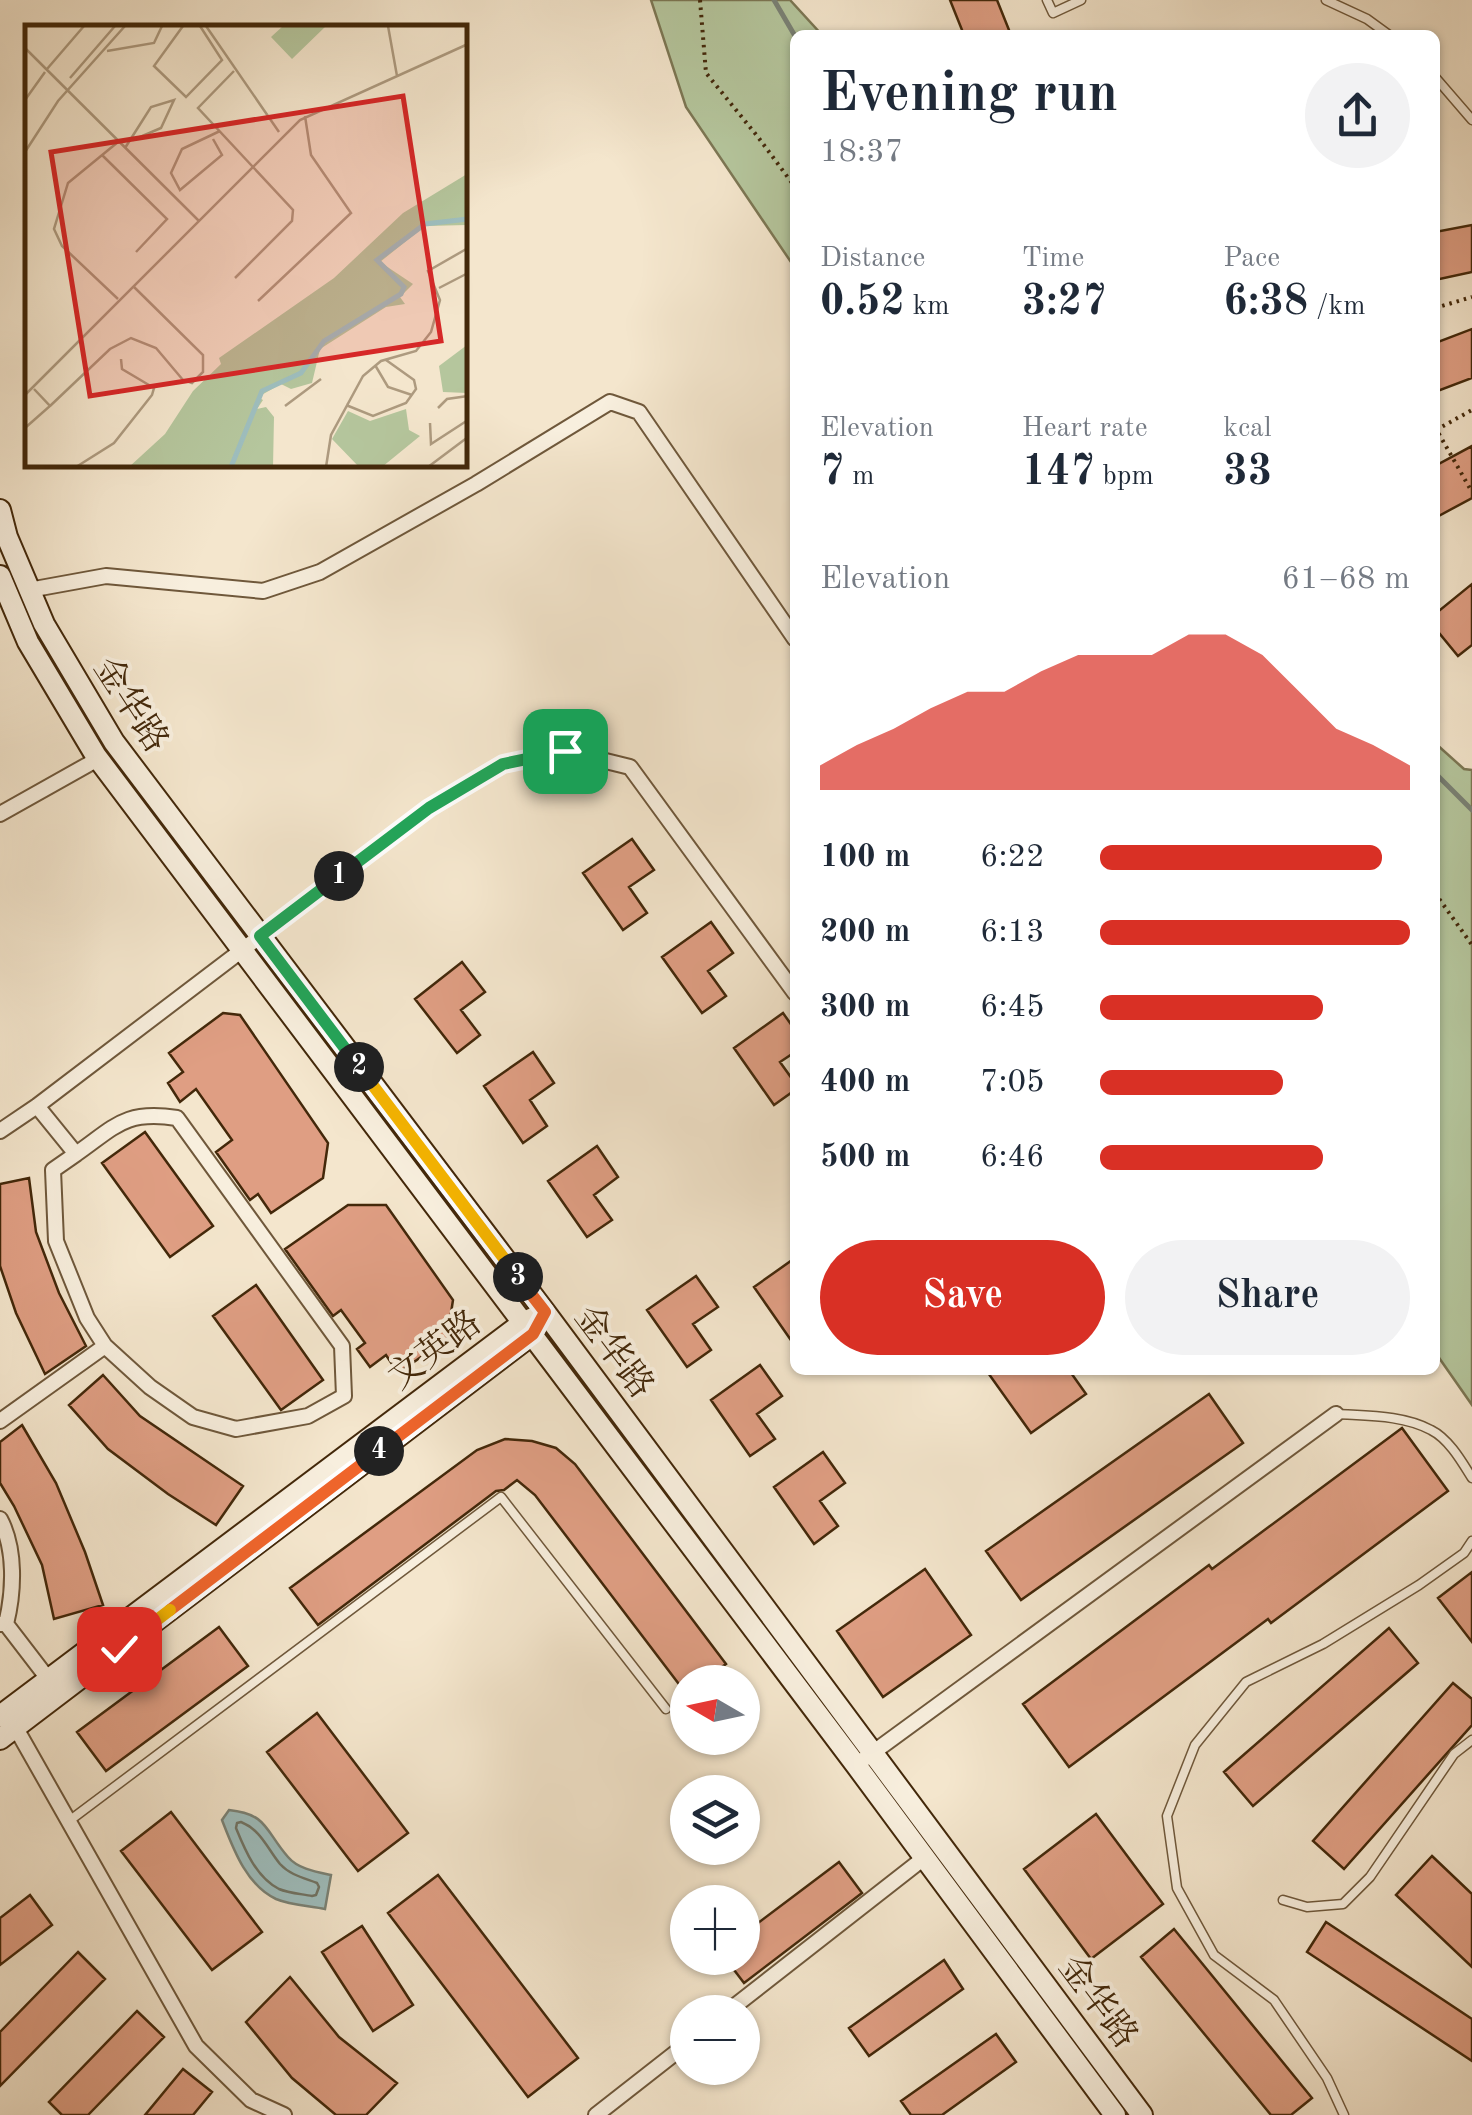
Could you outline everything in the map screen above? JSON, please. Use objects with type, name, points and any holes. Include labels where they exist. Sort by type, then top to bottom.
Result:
[{"type":"main road","name":"金华路","points":[[0,510],[7,537],[44,624],[114,742],[545,1312],[864,1758],[924,1858],[1115,2115]]},
{"type":"main road","name":"金华路","points":[[0,576],[28,642],[98,759],[528,1328],[1142,2115]]},
{"type":"main road","name":"文英路","points":[[6,1723],[545,1312]]},
{"type":"main road","name":"文英路","points":[[6,1723],[49,1680],[528,1328]]},
{"type":"street","points":[[29,590],[106,576],[263,591],[320,572],[610,402],[639,412],[790,631]]},
{"type":"street","points":[[0,1131],[429,808],[503,764],[565,751],[630,768],[790,986]]},
{"type":"street","points":[[0,814],[98,759]]},
{"type":"street","points":[[37,1106],[76,1154]]},
{"type":"street","points":[[150,1114],[177,1118],[342,1346],[344,1396],[308,1416],[236,1429],[193,1417],[105,1346],[87,1318],[56,1241],[53,1170],[76,1154],[126,1119],[150,1114]]},
{"type":"street","points":[[0,1421],[105,1346]]},
{"type":"street","points":[[864,1758],[1336,1414]]},
{"type":"street","points":[[0,1519],[12,1574],[12,1599],[3,1624],[49,1680]]},
{"type":"street","points":[[6,1723],[69,1822],[196,2046],[250,2100],[284,2115]]},
{"type":"street","points":[[749,1995],[924,1858]]},
{"type":"street","points":[[596,2115],[670,2057]]},
{"type":"lane","points":[[1047,0],[1053,13],[1081,0]]},
{"type":"lane","points":[[1326,0],[1381,30]]},
{"type":"lane","points":[[1440,83],[1472,120]]},
{"type":"lane","points":[[1336,1414],[1397,1418],[1434,1430],[1472,1478]]},
{"type":"lane","points":[[69,1822],[501,1498],[666,1709]]},
{"type":"lane","points":[[1344,2115],[1328,2078],[1274,2000],[1214,1955],[1178,1888],[1167,1816],[1196,1745],[1246,1682],[1322,1644],[1419,1585],[1464,1553],[1472,1541]]},
{"type":"lane","points":[[1282,1900],[1307,1907],[1343,1904],[1370,1876],[1454,1754],[1472,1740]]},
{"type":"path","points":[[700,0],[706,73],[790,181]]},
{"type":"path","points":[[1440,307],[1472,298]]},
{"type":"path","points":[[1440,426],[1472,410]]},
{"type":"path","points":[[1440,435],[1472,492]]},
{"type":"path","points":[[1440,900],[1472,945]]},
{"type":"green space","points":[[651,0],[790,0],[817,30],[790,30],[790,261],[686,107]]},
{"type":"green space","points":[[1440,747],[1464,769],[1472,770],[1472,1405],[1440,1359]]},
{"type":"water","points":[[229,1810],[259,1820],[297,1864],[331,1875],[325,1909],[282,1901],[256,1885],[242,1865],[222,1820]]},
{"type":"building","points":[[950,0],[997,0],[1009,30],[962,30]]},
{"type":"building","points":[[1472,225],[1472,272],[1440,279],[1440,231]]},
{"type":"building","points":[[1472,329],[1472,378],[1440,390],[1440,341]]},
{"type":"building","points":[[1472,446],[1472,498],[1440,515],[1440,463]]},
{"type":"building","points":[[1472,584],[1472,645],[1458,656],[1440,634],[1440,610]]},
{"type":"building","points":[[632,839],[654,870],[629,887],[647,913],[623,930],[583,873]]},
{"type":"building","points":[[711,922],[733,953],[708,971],[726,996],[702,1013],[662,957]]},
{"type":"building","points":[[462,962],[485,992],[461,1010],[480,1035],[457,1053],[415,999]]},
{"type":"building","points":[[223,1013],[240,1015],[328,1143],[323,1178],[271,1213],[258,1194],[250,1200],[216,1152],[232,1140],[196,1089],[180,1102],[168,1083],[183,1072],[169,1053]]},
{"type":"building","points":[[783,1013],[790,1023],[790,1055],[780,1062],[790,1076],[790,1094],[774,1105],[734,1048]]},
{"type":"building","points":[[533,1052],[554,1083],[530,1100],[547,1126],[523,1143],[484,1086]]},
{"type":"building","points":[[145,1132],[213,1226],[170,1257],[102,1163]]},
{"type":"building","points":[[597,1146],[618,1177],[594,1195],[612,1220],[587,1237],[548,1181]]},
{"type":"building","points":[[29,1178],[36,1232],[59,1293],[86,1346],[45,1374],[16,1313],[0,1266],[0,1184]]},
{"type":"building","points":[[348,1205],[386,1205],[453,1300],[447,1339],[398,1373],[386,1355],[370,1367],[357,1349],[365,1343],[341,1310],[333,1316],[285,1249]]},
{"type":"building","points":[[790,1262],[790,1339],[754,1287]]},
{"type":"building","points":[[696,1276],[718,1307],[693,1324],[711,1350],[687,1367],[647,1310]]},
{"type":"building","points":[[256,1285],[323,1380],[281,1410],[213,1316]]},
{"type":"building","points":[[760,1365],[782,1396],[757,1414],[775,1439],[750,1456],[711,1400]]},
{"type":"building","points":[[103,1375],[140,1416],[243,1486],[216,1525],[108,1449],[69,1405]]},
{"type":"building","points":[[990,1375],[1073,1375],[1086,1394],[1031,1433]]},
{"type":"building","points":[[1209,1394],[1243,1443],[1021,1600],[986,1551]]},
{"type":"building","points":[[22,1425],[56,1483],[103,1605],[54,1619],[42,1565],[0,1483],[0,1442]]},
{"type":"building","points":[[1402,1428],[1448,1491],[1069,1767],[1023,1704]]},
{"type":"building","points":[[505,1439],[532,1441],[556,1448],[575,1464],[726,1664],[670,1665],[670,1672],[535,1495],[517,1480],[496,1491],[318,1625],[290,1588],[477,1450]]},
{"type":"building","points":[[823,1452],[845,1483],[820,1501],[838,1526],[814,1544],[774,1487]]},
{"type":"building","points":[[925,1569],[971,1635],[883,1697],[837,1631]]},
{"type":"building","points":[[1472,1572],[1472,1642],[1438,1598]]},
{"type":"building","points":[[219,1627],[248,1666],[106,1771],[77,1732]]},
{"type":"building","points":[[1389,1628],[1418,1663],[1253,1806],[1224,1772]]},
{"type":"building","points":[[1453,1683],[1472,1699],[1472,1725],[1344,1869],[1313,1841]]},
{"type":"building","points":[[317,1713],[408,1833],[358,1871],[267,1752]]},
{"type":"building","points":[[171,1812],[262,1932],[212,1970],[121,1851]]},
{"type":"building","points":[[1096,1814],[1163,1904],[1091,1959],[1024,1869]]},
{"type":"building","points":[[1432,1856],[1472,1894],[1472,1967],[1396,1895]]},
{"type":"building","points":[[839,1862],[862,1893],[760,1971],[760,1921]]},
{"type":"building","points":[[438,1875],[578,2058],[528,2097],[388,1913]]},
{"type":"building","points":[[30,1895],[52,1925],[0,1965],[0,1918]]},
{"type":"building","points":[[1326,1922],[1472,2019],[1472,2061],[1307,1952]]},
{"type":"building","points":[[362,1926],[413,2005],[373,2031],[322,1952]]},
{"type":"building","points":[[1174,1929],[1312,2098],[1291,2115],[1271,2115],[1141,1957]]},
{"type":"building","points":[[78,1952],[105,1979],[0,2086],[0,2032]]},
{"type":"building","points":[[944,1960],[963,1989],[869,2056],[849,2028]]},
{"type":"building","points":[[738,1975],[754,1975],[744,1983]]},
{"type":"building","points":[[290,1977],[339,2037],[397,2083],[366,2115],[336,2115],[292,2078],[246,2022]]},
{"type":"building","points":[[137,2011],[164,2037],[88,2115],[62,2115],[49,2102]]},
{"type":"building","points":[[996,2034],[1016,2062],[942,2115],[911,2115],[901,2101]]},
{"type":"building","points":[[183,2069],[212,2092],[193,2115],[145,2115]]},
{"type":"waterway","points":[[774,0],[792,30]]},
{"type":"waterway","points":[[1440,778],[1472,810]]},
{"type":"route","points":[[119,1649],[533,1334],[545,1312],[260,936],[429,808],[503,764],[565,751]]}]
